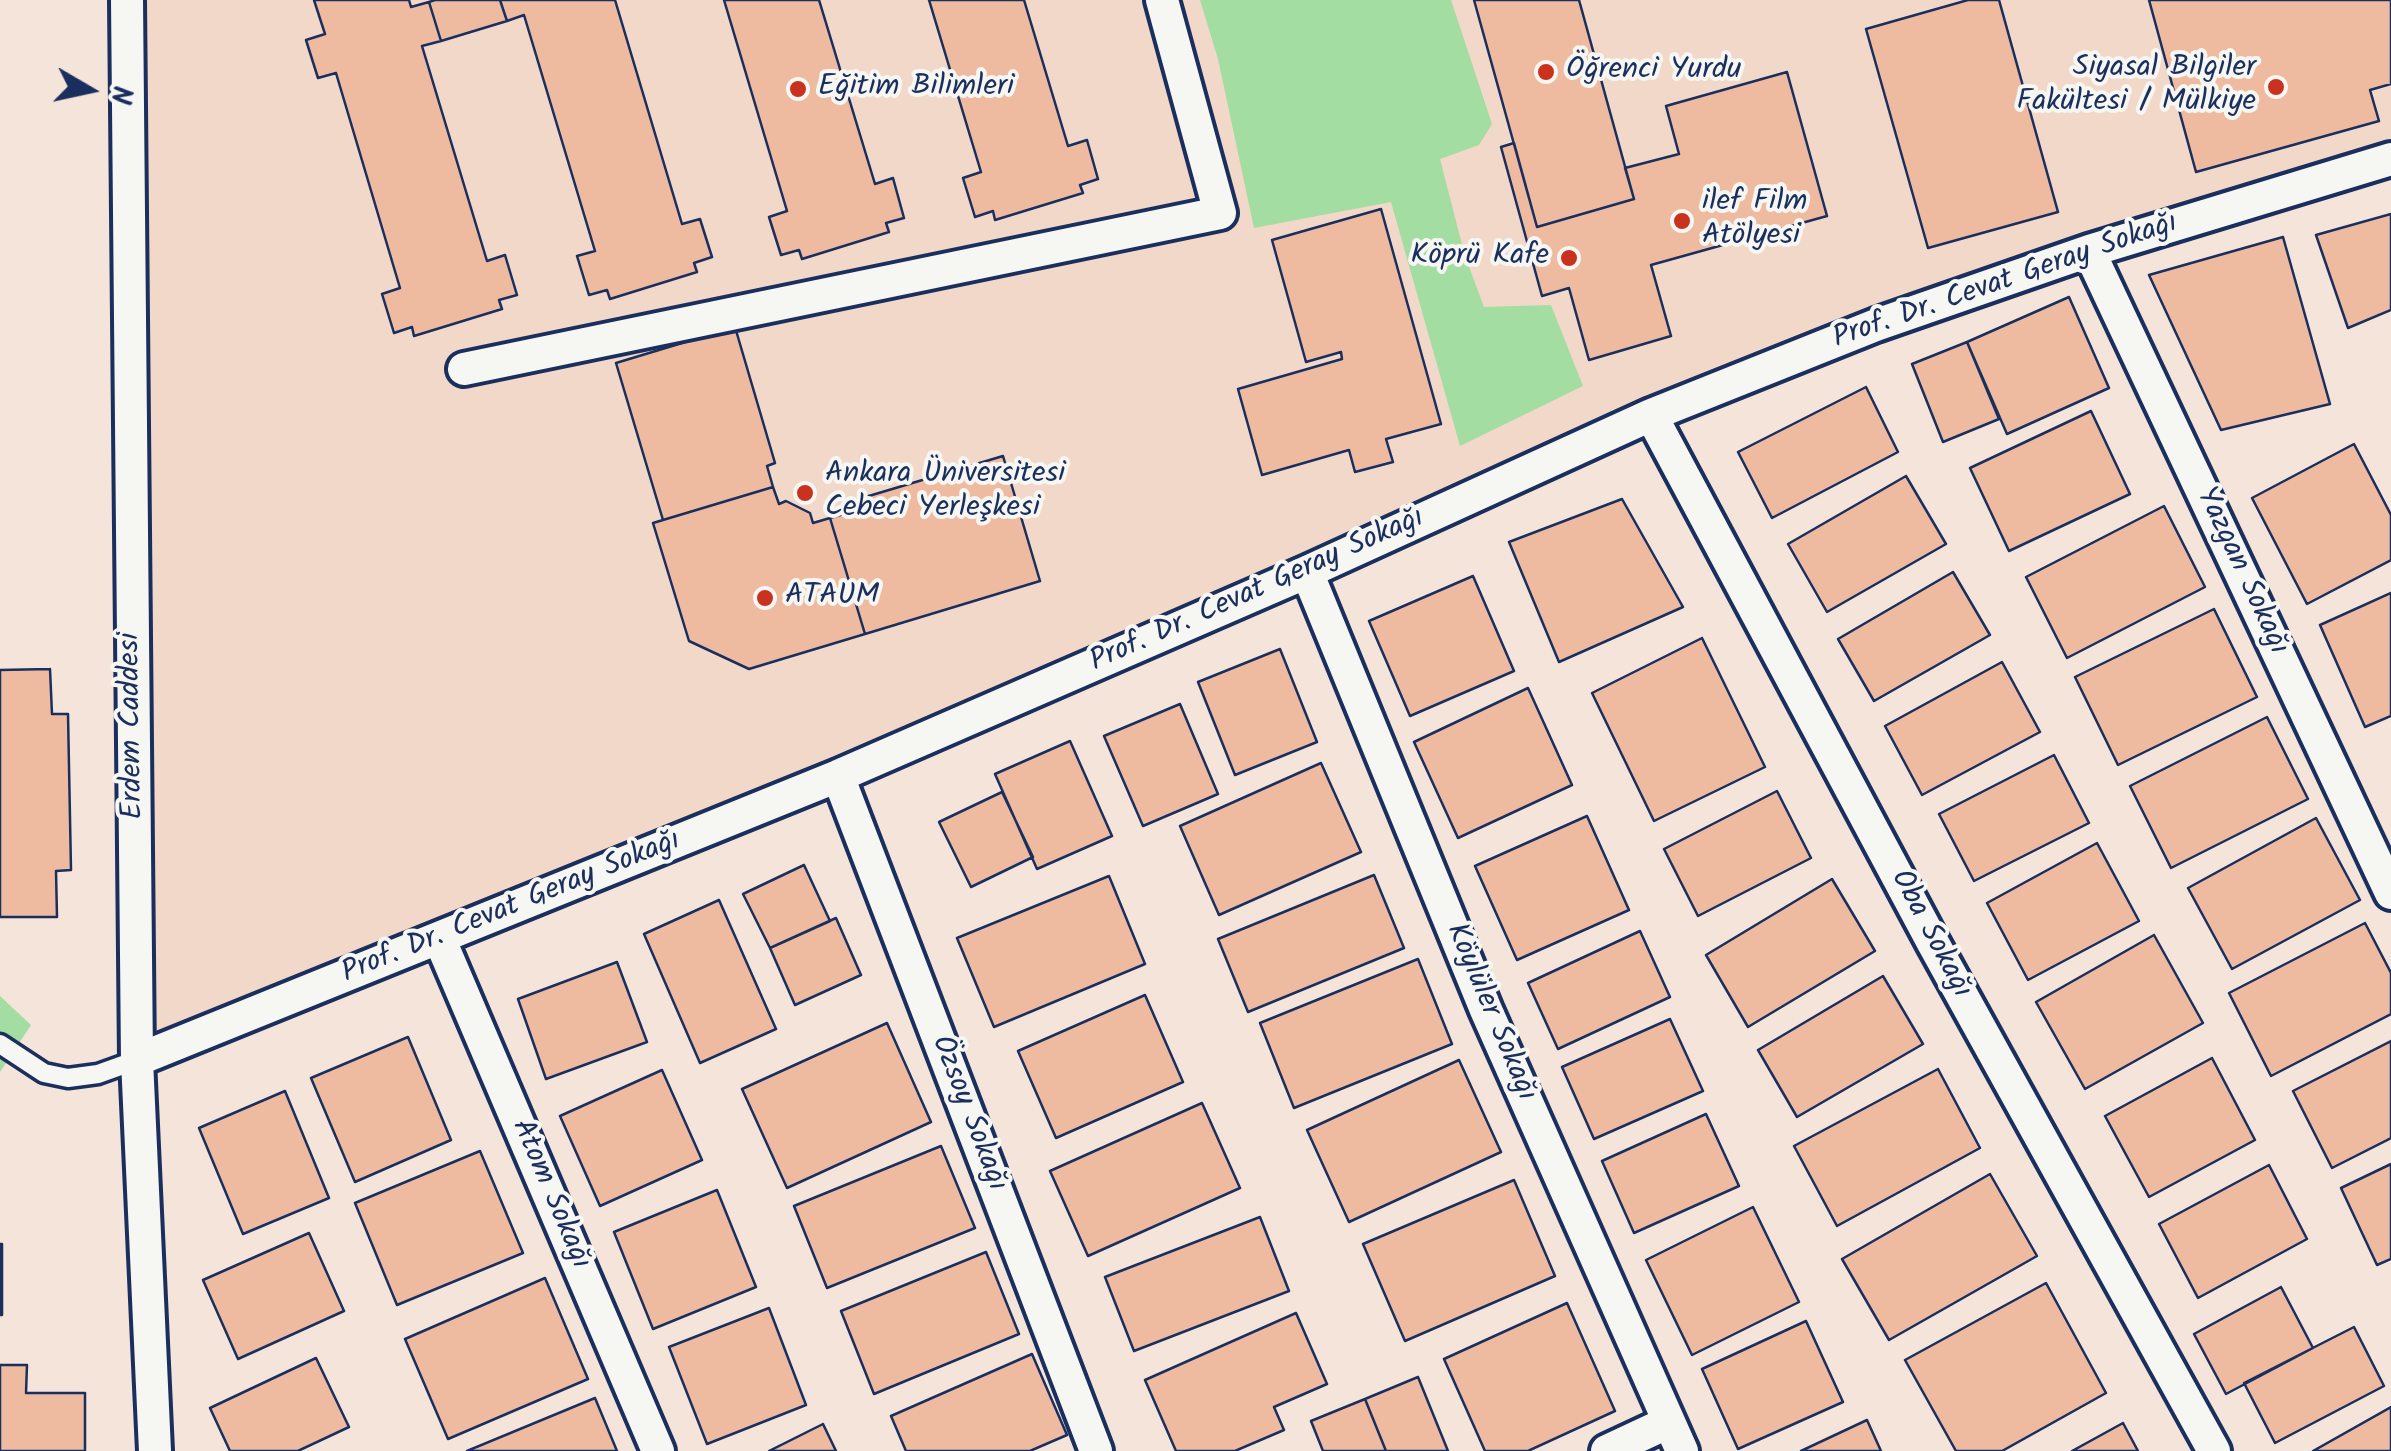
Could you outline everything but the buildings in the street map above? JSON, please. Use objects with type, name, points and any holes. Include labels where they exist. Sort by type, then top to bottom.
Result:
[{"type":"street","name":"Erdem Caddesi","points":[[127,0],[137,1060],[155,1451]]},
{"type":"street","points":[[464,370],[1220,214],[1162,0]]},
{"type":"street","name":"Prof. Dr. Cevat Geray Sokağı","points":[[137,1060],[838,776],[1307,572],[1651,415],[1876,324],[2089,251],[2391,159]]},
{"type":"street","name":"Yazgan Sokağı","points":[[2089,251],[2391,893]]},
{"type":"street","name":"Oba Sokağı","points":[[1651,415],[1933,943],[2214,1451]]},
{"type":"street","name":"Köylüler Sokağı","points":[[1307,572],[1486,1010],[1675,1437]]},
{"type":"street","name":"Özsoy Sokağı","points":[[838,776],[1096,1451]]},
{"type":"street","name":"Atom Sokağı","points":[[440,940],[658,1451]]},
{"type":"street","points":[[1607,1451],[1675,1437]]},
{"type":"lane","points":[[0,1044],[44,1073],[68,1078],[98,1074],[137,1060]]},
{"type":"shaded area","name":"Ankara Üniversitesi Cebeci Yerleşkesi","points":[[127,0],[2391,0],[2391,159],[2089,251],[137,1060]]},
{"type":"green space","points":[[1200,0],[1451,0],[1492,124],[1479,145],[1440,159],[1465,256],[1484,307],[1551,305],[1583,386],[1460,446],[1391,202],[1254,228],[1218,59]]},
{"type":"green space","points":[[0,996],[31,1025],[0,1072]]},
{"type":"place","name":"Öğrenci Yurdu","points":[[1546,72]]},
{"type":"place","name":"Siyasal Bilgiler Fakültesi / Mülkiye","points":[[2276,87]]},
{"type":"place","name":"Eğitim Bilimleri","points":[[798,89]]},
{"type":"place","name":"ilef Film Atölyesi","points":[[1682,221]]},
{"type":"place","name":"Köprü Kafe","points":[[1569,258]]},
{"type":"place","name":"Ankara Üniversitesi Cebeci Yerleşkesi","points":[[805,493]]},
{"type":"place","name":"ATAUM","points":[[765,598]]}]
